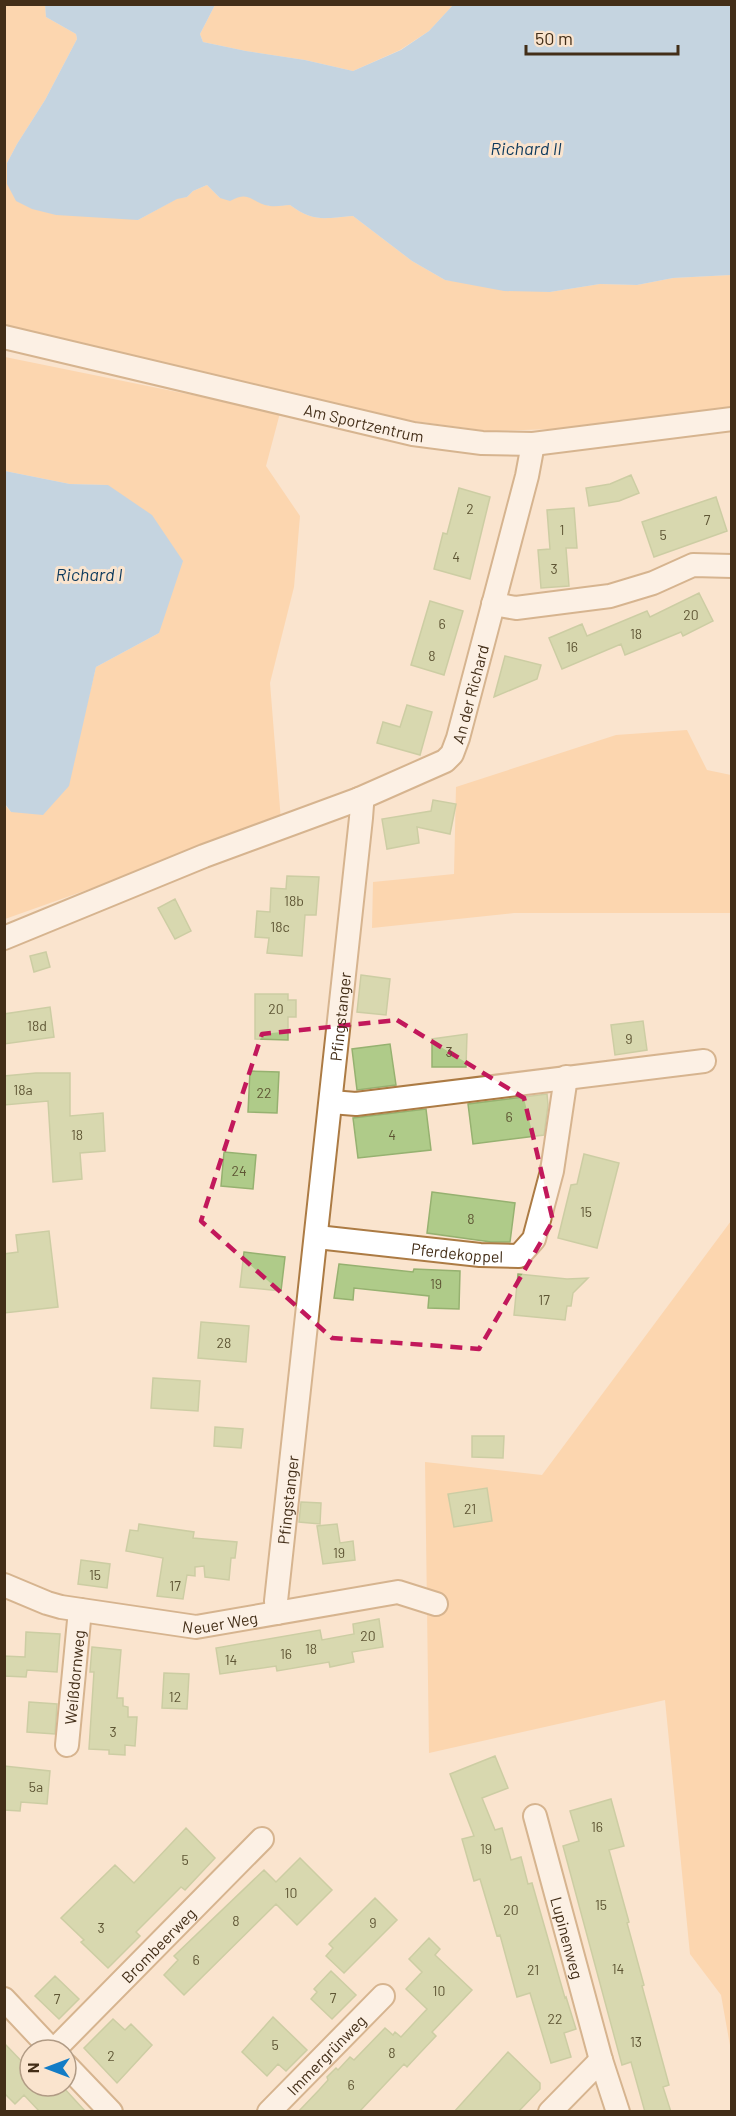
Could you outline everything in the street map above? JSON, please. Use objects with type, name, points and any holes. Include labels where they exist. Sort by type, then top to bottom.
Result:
[{"type":"street","name":"Am Sportzentrum","points":[[4,337],[412,434],[482,443],[533,444],[732,419]]},
{"type":"street","name":"An der Richard","points":[[358,798],[436,766],[446,761],[452,754],[494,604],[533,444]]},
{"type":"street","points":[[494,604],[516,608],[610,596],[653,583],[693,565],[732,566]]},
{"type":"street","points":[[4,938],[204,856],[358,798]]},
{"type":"street","name":"Pfingstanger","points":[[277,1612],[362,805],[358,798]]},
{"type":"street","points":[[331,1102],[356,1104],[704,1061]]},
{"type":"street","name":"Pferdekoppel","points":[[317,1237],[480,1255],[519,1256],[534,1239],[552,1170],[566,1077]]},
{"type":"street","name":"Neuer Weg","points":[[4,1585],[47,1603],[196,1627],[398,1592],[436,1604]]},
{"type":"street","name":"Weißdornweg","points":[[67,1745],[80,1610]]},
{"type":"street","name":"Lupinenweg","points":[[535,1816],[601,2060],[618,2112]]},
{"type":"street","name":"Brombeerweg","points":[[65,2038],[262,1839]]},
{"type":"street","name":"Immergrünweg","points":[[269,2112],[383,1996]]},
{"type":"street","points":[[4,1999],[41,2038]]},
{"type":"street","points":[[550,2112],[601,2060]]},
{"type":"street","points":[[78,2078],[111,2112]]},
{"type":"highlighted area","points":[[397,1020],[524,1098],[553,1221],[479,1349],[332,1338],[201,1221],[262,1034]]},
{"type":"shaded area","points":[[5,5],[45,5],[46,17],[76,34],[77,39],[45,100],[7,163],[138,220],[207,185],[220,198],[240,195],[251,197],[269,206],[290,205],[306,215],[320,218],[353,216],[412,261],[445,280],[550,292],[600,284],[637,285],[673,278],[731,275],[731,409],[584,428],[488,431],[414,421],[292,397],[5,329]]},
{"type":"shaded area","points":[[215,5],[453,5],[429,31],[400,50],[353,71],[203,42],[200,34]]},
{"type":"shaded area","points":[[5,357],[280,413],[266,466],[300,516],[294,587],[270,683],[281,821],[5,919],[4,804],[11,812],[86,708],[96,667],[159,633],[108,485],[70,484],[5,471]]},
{"type":"shaded area","points":[[687,730],[707,770],[731,775],[731,913],[514,913],[372,928],[373,882],[454,874],[456,787],[616,735]]},
{"type":"shaded area","points":[[731,1221],[731,2051],[721,1995],[690,1954],[665,1700],[429,1753],[425,1462],[542,1475]]},
{"type":"water","name":"Richard II","points":[[45,5],[215,5],[200,34],[203,42],[353,71],[401,50],[429,31],[453,5],[731,5],[731,275],[673,278],[637,285],[600,284],[550,292],[504,291],[445,280],[412,261],[353,216],[313,217],[290,205],[264,205],[243,196],[230,201],[220,198],[207,185],[138,220],[56,215],[32,209],[16,201],[7,184],[7,163],[45,100],[77,39],[76,34],[46,17]]},
{"type":"water","name":"Richard I","points":[[5,471],[70,484],[108,485],[152,515],[183,561],[159,633],[96,667],[69,786],[43,815],[11,812],[5,804]]},
{"type":"building","points":[[631,475],[639,493],[619,501],[589,506],[586,488],[610,484]]},
{"type":"building","points":[[459,488],[490,497],[470,579],[434,569],[443,533],[447,534]]},
{"type":"building","points":[[716,497],[727,531],[654,557],[642,522]]},
{"type":"building","points":[[574,508],[577,548],[566,548],[569,586],[541,588],[538,550],[550,549],[547,510]]},
{"type":"building","points":[[699,593],[713,621],[683,636],[681,632],[625,655],[621,644],[562,669],[549,638],[582,624],[587,636],[647,611],[650,617]]},
{"type":"building","points":[[430,601],[463,611],[444,675],[411,665]]},
{"type":"building","points":[[505,656],[541,665],[537,679],[494,697]]},
{"type":"building","points":[[407,705],[432,712],[420,755],[377,743],[383,722],[400,727]]},
{"type":"building","points":[[433,800],[456,804],[450,834],[417,827],[419,843],[387,849],[382,819],[431,811]]},
{"type":"building","points":[[287,876],[319,877],[316,915],[305,915],[302,956],[267,953],[269,938],[255,937],[257,911],[270,912],[271,888],[286,889]]},
{"type":"building","points":[[175,899],[191,931],[175,939],[158,908]]},
{"type":"building","points":[[46,952],[50,967],[34,972],[30,956]]},
{"type":"building","points":[[361,975],[390,979],[386,1015],[357,1012]]},
{"type":"building","points":[[255,994],[288,994],[288,1000],[296,1000],[296,1017],[288,1017],[288,1040],[255,1039]]},
{"type":"building","points":[[50,1007],[54,1037],[4,1044],[4,1014]]},
{"type":"building","points":[[643,1021],[647,1050],[615,1055],[611,1025]]},
{"type":"building","points":[[467,1034],[466,1067],[432,1067],[432,1039]]},
{"type":"building","points":[[390,1044],[396,1085],[357,1090],[352,1049]]},
{"type":"building","points":[[250,1071],[279,1072],[277,1113],[248,1112]]},
{"type":"building","points":[[70,1073],[70,1116],[103,1113],[105,1151],[80,1153],[82,1179],[53,1182],[48,1101],[4,1105],[4,1076]]},
{"type":"building","points":[[547,1094],[548,1105],[544,1135],[473,1144],[468,1104]]},
{"type":"building","points":[[426,1109],[431,1150],[358,1158],[353,1118]]},
{"type":"building","points":[[224,1152],[256,1155],[253,1189],[221,1186]]},
{"type":"building","points":[[584,1154],[619,1163],[597,1248],[558,1238],[571,1185],[577,1184]]},
{"type":"building","points":[[432,1192],[515,1203],[510,1242],[491,1242],[427,1233]]},
{"type":"building","points":[[49,1231],[58,1307],[4,1313],[4,1254],[18,1252],[16,1235]]},
{"type":"building","points":[[244,1252],[285,1257],[281,1291],[240,1287]]},
{"type":"building","points":[[339,1264],[413,1272],[414,1269],[460,1271],[459,1309],[428,1308],[429,1296],[354,1288],[353,1300],[334,1298]]},
{"type":"building","points":[[518,1274],[567,1279],[588,1278],[573,1293],[571,1306],[567,1306],[565,1320],[514,1315]]},
{"type":"building","points":[[201,1322],[249,1326],[246,1362],[198,1358]]},
{"type":"building","points":[[153,1378],[200,1381],[198,1411],[151,1408]]},
{"type":"building","points":[[215,1427],[243,1429],[241,1448],[214,1446]]},
{"type":"building","points":[[472,1436],[504,1436],[503,1458],[472,1457]]},
{"type":"building","points":[[487,1488],[492,1521],[454,1527],[448,1494]]},
{"type":"building","points":[[301,1502],[321,1503],[320,1524],[299,1522]]},
{"type":"building","points":[[139,1524],[194,1532],[193,1538],[237,1542],[235,1558],[231,1558],[229,1580],[205,1577],[204,1566],[195,1567],[195,1576],[187,1575],[183,1599],[157,1596],[163,1558],[126,1551],[130,1530],[138,1531]]},
{"type":"building","points":[[337,1524],[340,1543],[353,1541],[355,1560],[323,1564],[317,1526]]},
{"type":"building","points":[[81,1560],[110,1564],[107,1588],[78,1584]]},
{"type":"building","points":[[379,1619],[383,1647],[352,1652],[354,1662],[330,1667],[329,1662],[277,1671],[276,1666],[220,1674],[216,1648],[320,1630],[322,1640],[354,1634],[353,1624]]},
{"type":"building","points":[[26,1632],[60,1634],[57,1672],[27,1670],[26,1677],[4,1676],[4,1656],[25,1657]]},
{"type":"building","points":[[92,1647],[121,1650],[117,1698],[123,1698],[123,1706],[128,1707],[128,1717],[137,1717],[135,1746],[125,1745],[125,1755],[109,1754],[109,1750],[89,1749],[94,1672],[90,1672]]},
{"type":"building","points":[[164,1673],[189,1674],[187,1709],[162,1708]]},
{"type":"building","points":[[29,1702],[57,1704],[55,1734],[27,1732]]},
{"type":"building","points":[[495,1756],[508,1788],[482,1798],[495,1830],[502,1828],[511,1860],[521,1857],[528,1884],[532,1883],[576,2029],[564,2033],[571,2057],[551,2063],[530,1993],[517,1997],[500,1935],[497,1936],[480,1879],[474,1881],[462,1839],[474,1836],[450,1774]]},
{"type":"building","points":[[4,1766],[50,1771],[47,1804],[21,1802],[20,1811],[4,1810]]},
{"type":"building","points":[[611,1799],[624,1846],[609,1850],[669,2085],[663,2087],[671,2112],[645,2112],[631,2062],[622,2065],[563,1846],[579,1841],[570,1811]]},
{"type":"building","points":[[186,1828],[215,1858],[185,1890],[181,1887],[136,1932],[140,1936],[108,1968],[81,1942],[84,1940],[61,1918],[115,1865],[134,1883]]},
{"type":"building","points":[[300,1858],[332,1890],[297,1925],[276,1904],[184,1995],[164,1975],[178,1960],[174,1956],[264,1870],[276,1882]]},
{"type":"building","points":[[375,1898],[397,1920],[344,1973],[326,1956],[333,1948],[329,1944]]},
{"type":"building","points":[[429,1938],[440,1949],[435,1955],[472,1990],[432,2032],[436,2036],[407,2067],[404,2064],[359,2112],[298,2112],[336,2068],[338,2070],[350,2057],[354,2060],[385,2028],[393,2035],[395,2032],[401,2037],[427,2009],[406,1989],[422,1972],[409,1959]]},
{"type":"building","points":[[331,1971],[356,1995],[332,2019],[311,1999],[317,1992],[314,1989]]},
{"type":"building","points":[[55,1976],[79,1999],[59,2019],[35,1996]]},
{"type":"building","points":[[273,2017],[307,2050],[286,2071],[278,2064],[267,2076],[242,2052]]},
{"type":"building","points":[[113,2019],[125,2030],[131,2024],[152,2045],[117,2083],[84,2048]]},
{"type":"building","points":[[4,2043],[18,2058],[18,2098],[21,2098],[15,2104],[4,2093]]},
{"type":"building","points":[[508,2052],[540,2083],[540,2089],[518,2112],[454,2112]]},
{"type":"building","points":[[27,2098],[73,2098],[86,2112],[40,2112]]}]
